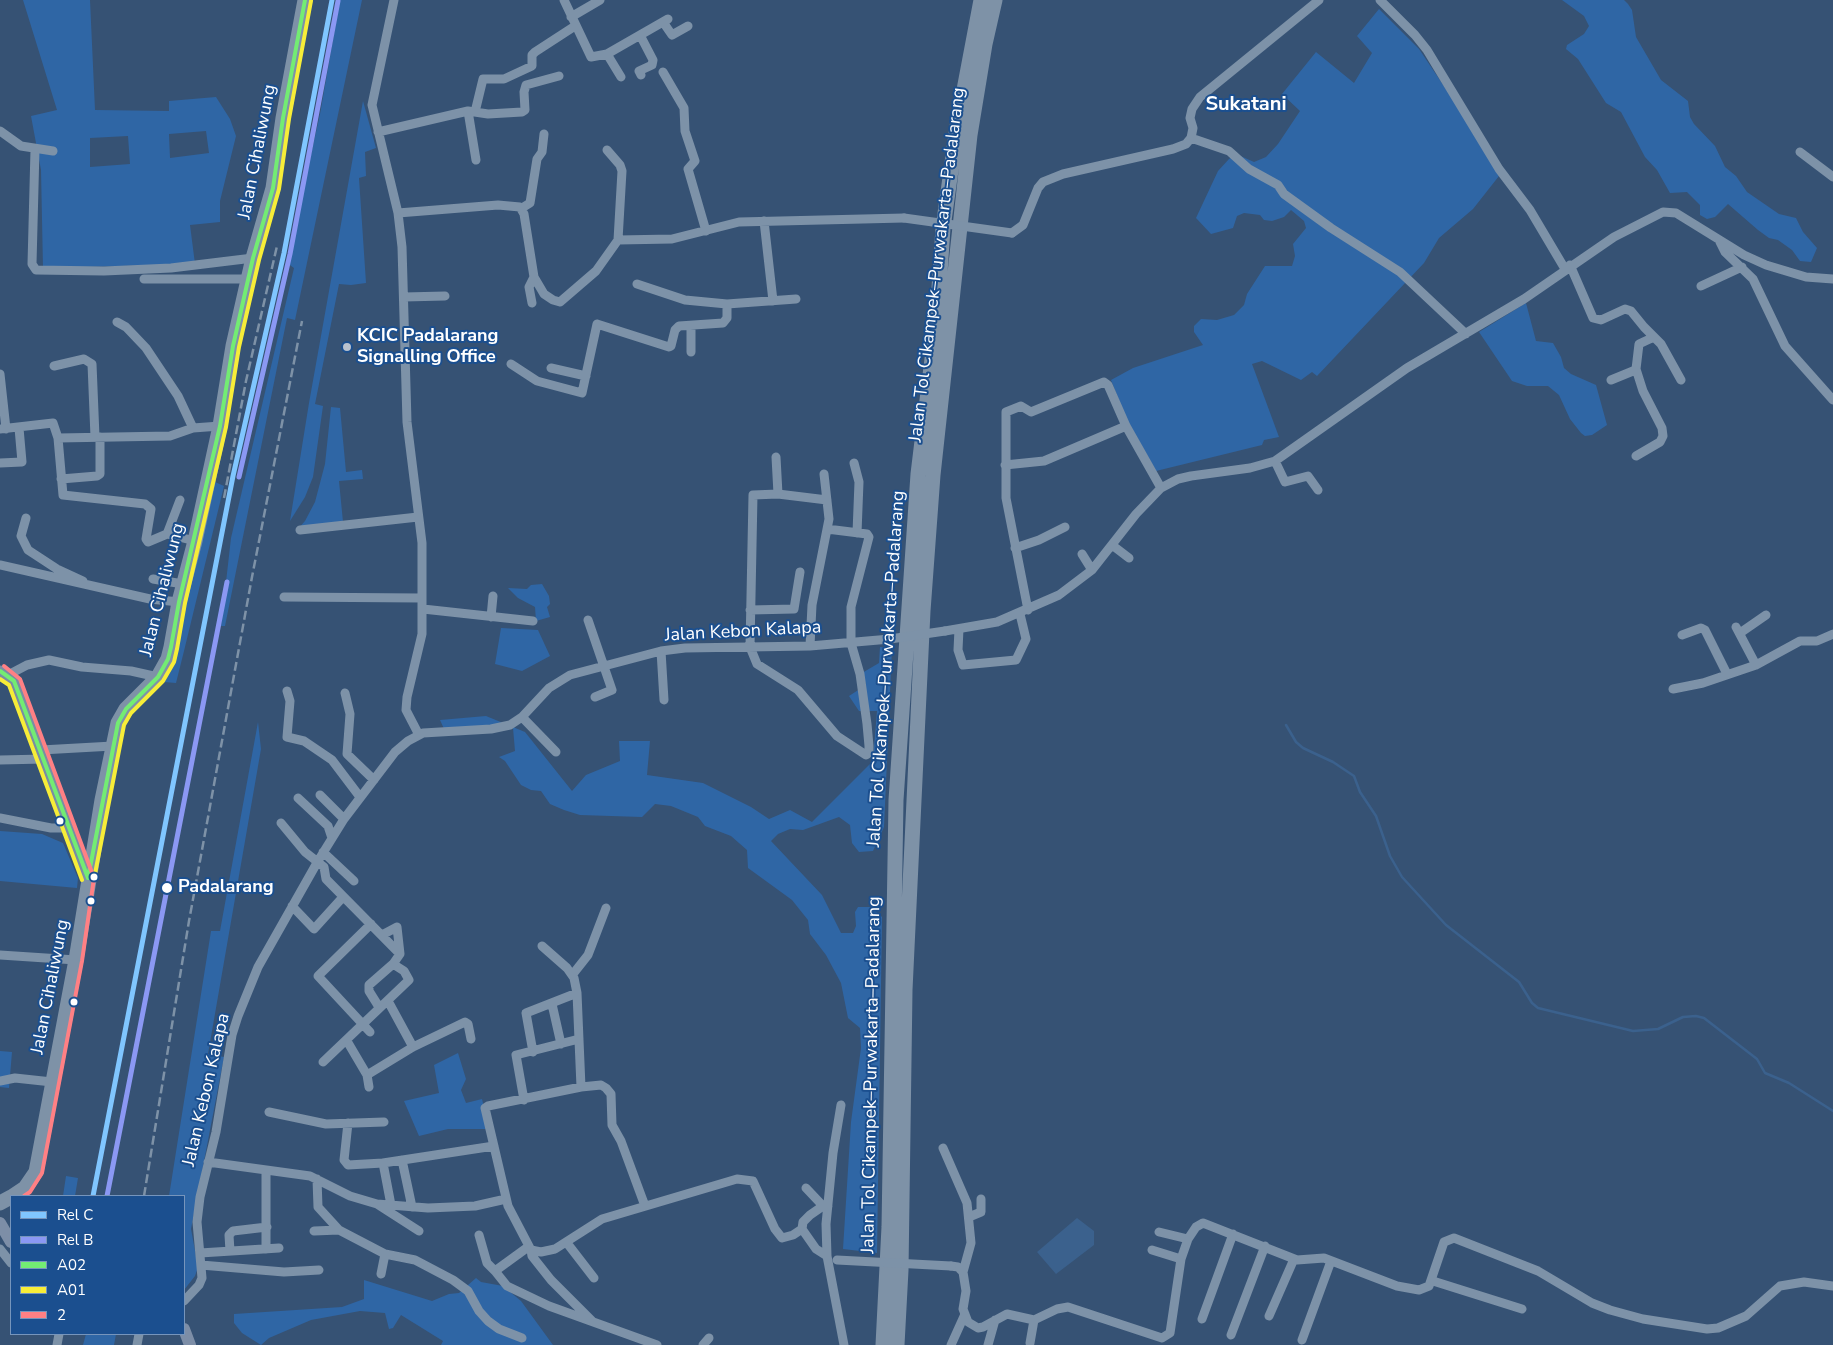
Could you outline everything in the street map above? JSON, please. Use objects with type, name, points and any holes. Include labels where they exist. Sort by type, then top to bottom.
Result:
[{"type":"highway","name":"Jalan Cihaliwung","points":[[15,1195],[25,1188],[36,1172],[76,960],[88,878],[118,724],[126,709],[158,677],[168,659],[183,584],[195,541],[220,426],[233,346],[253,258],[273,188],[283,118],[305,0]]},
{"type":"highway","name":"Jalan Tol Cikampek–Purwakarta–Padalarang","points":[[883,1345],[889,1227],[896,800],[918,474],[937,318],[943,228],[957,127],[981,0]]},
{"type":"highway","name":"Jalan Tol Cikampek–Purwakarta–Padalarang","points":[[897,1345],[901,1270],[905,990],[923,611],[932,474],[970,135],[985,44],[995,0]]},
{"type":"main road","points":[[0,1223],[10,1238]]},
{"type":"main road","points":[[185,1332],[190,1345]]},
{"type":"street","points":[[394,0],[372,105],[398,213],[402,247],[407,422],[422,543],[421,598],[423,610],[422,634],[407,697],[406,710],[419,735]]},
{"type":"street","points":[[564,0],[590,56],[607,54],[666,20],[672,35],[688,26]]},
{"type":"street","points":[[571,17],[600,0]]},
{"type":"street","points":[[618,240],[672,239],[739,222],[904,218],[1012,233],[1024,225],[1038,188],[1043,182],[1063,174],[1173,149],[1186,144],[1191,138],[1193,128],[1190,118],[1192,109],[1200,97],[1319,0]]},
{"type":"street","points":[[1380,0],[1415,35],[1427,50],[1499,169],[1530,210],[1568,267],[1593,318],[1601,320],[1625,309],[1631,311],[1661,344],[1681,380]]},
{"type":"street","points":[[476,160],[472,112],[483,80],[504,79],[532,66],[535,52],[575,26]]},
{"type":"street","points":[[640,35],[652,56],[653,63],[639,71],[641,75]]},
{"type":"street","points":[[607,54],[621,77]]},
{"type":"street","points":[[663,72],[684,108],[685,131],[695,161],[688,169],[706,231]]},
{"type":"street","points":[[378,132],[472,112],[522,112],[526,106],[524,92],[526,85],[558,76]]},
{"type":"street","points":[[0,131],[21,146],[53,151]]},
{"type":"street","points":[[522,208],[530,203],[536,161],[542,152],[544,134]]},
{"type":"street","points":[[1191,138],[1229,151],[1249,169],[1278,186],[1284,194],[1331,228],[1400,272],[1466,334]]},
{"type":"street","points":[[35,149],[32,264],[36,270],[104,271],[171,268],[253,258]]},
{"type":"street","points":[[522,208],[534,277],[544,294],[557,302],[562,301],[596,271],[618,240],[622,171],[620,165],[607,150]]},
{"type":"street","points":[[1800,152],[1833,177]]},
{"type":"street","points":[[398,213],[515,204],[522,208]]},
{"type":"street","points":[[959,629],[958,650],[963,665],[1016,660],[1026,639],[1015,548],[1006,498],[1006,413],[1008,410],[1021,406],[1031,412],[1104,382],[1108,385],[1126,426],[1161,488],[1190,476],[1250,468],[1275,462],[1368,394],[1524,299],[1614,237],[1663,212],[1676,213],[1744,255],[1784,271],[1812,278],[1833,279]]},
{"type":"street","points":[[764,221],[773,301]]},
{"type":"street","points":[[1719,241],[1726,252],[1756,284],[1779,337],[1833,400]]},
{"type":"street","points":[[1701,286],[1742,267]]},
{"type":"street","points":[[532,303],[529,287],[534,277]]},
{"type":"street","points":[[144,279],[249,279]]},
{"type":"street","points":[[636,284],[685,300],[727,304],[796,299]]},
{"type":"street","points":[[404,297],[445,296]]},
{"type":"street","points":[[511,364],[537,381],[579,394],[584,391],[597,324],[669,348],[672,346],[676,328],[723,323],[727,318],[727,304]]},
{"type":"street","points":[[117,322],[126,327],[146,348],[178,396],[193,428]]},
{"type":"street","points":[[691,327],[691,352]]},
{"type":"street","points":[[1636,456],[1660,442],[1663,436],[1662,428],[1643,391],[1636,368],[1639,344],[1654,337]]},
{"type":"street","points":[[54,366],[84,359],[92,364],[100,474],[97,476],[61,479]]},
{"type":"street","points":[[551,368],[586,376]]},
{"type":"street","points":[[1610,380],[1622,377],[1636,368]]},
{"type":"street","points":[[0,374],[3,429],[52,423],[56,426],[63,495],[150,506],[147,540],[149,542],[167,534],[195,541]]},
{"type":"street","points":[[58,438],[170,436],[193,428],[220,426]]},
{"type":"street","points":[[1005,465],[1044,461],[1126,426]]},
{"type":"street","points":[[0,463],[22,462],[19,428]]},
{"type":"street","points":[[776,457],[778,494]]},
{"type":"street","points":[[1275,462],[1285,482],[1308,476],[1318,490]]},
{"type":"street","points":[[854,463],[859,482],[857,533]]},
{"type":"street","points":[[810,646],[812,605],[829,518],[824,474]]},
{"type":"street","name":"Jalan Kebon Kalapa","points":[[185,1300],[199,1285],[202,1278],[197,1222],[230,1044],[238,1016],[258,967],[323,852],[360,797],[394,752],[408,740],[419,735],[502,728],[522,717],[549,688],[563,678],[603,665],[662,651],[685,648],[810,646],[851,643],[890,639],[997,622],[1024,612],[1071,588],[1092,570],[1161,488]]},
{"type":"street","points":[[827,500],[778,494],[756,494],[752,498],[750,647],[757,664],[798,690],[837,736],[866,755],[869,753],[867,724],[860,674],[851,643],[851,607],[869,538],[867,534],[827,529]]},
{"type":"street","points":[[167,534],[180,500]]},
{"type":"street","points":[[300,530],[418,517]]},
{"type":"street","points":[[26,518],[21,536],[28,550],[57,569],[96,588]]},
{"type":"street","points":[[1015,548],[1039,540],[1066,526]]},
{"type":"street","points":[[1112,545],[1129,558]]},
{"type":"street","points":[[1082,554],[1092,570]]},
{"type":"street","points":[[0,566],[150,599],[179,602]]},
{"type":"street","points":[[750,610],[794,608],[800,572]]},
{"type":"street","points":[[152,579],[183,584]]},
{"type":"street","points":[[490,618],[493,596]]},
{"type":"street","points":[[284,597],[421,598]]},
{"type":"street","points":[[423,610],[533,621]]},
{"type":"street","points":[[1756,665],[1738,630],[1766,615]]},
{"type":"street","points":[[588,620],[612,690],[595,697]]},
{"type":"street","points":[[1682,635],[1701,628],[1705,630],[1727,674]]},
{"type":"street","points":[[1674,689],[1703,683],[1756,665],[1794,644],[1817,641],[1833,634]]},
{"type":"street","points":[[662,651],[664,700]]},
{"type":"street","points":[[4,673],[49,660],[82,666],[131,671],[158,677]]},
{"type":"street","points":[[4,673],[14,680],[88,878]]},
{"type":"street","points":[[287,691],[290,701],[287,737],[304,741],[332,760],[360,797]]},
{"type":"street","points":[[345,693],[350,714],[347,754],[374,780]]},
{"type":"street","points":[[522,717],[556,752]]},
{"type":"street","points":[[0,760],[113,746]]},
{"type":"street","points":[[320,795],[344,820]]},
{"type":"street","points":[[298,798],[328,826],[332,838]]},
{"type":"street","points":[[0,818],[51,828],[68,828]]},
{"type":"street","points":[[281,823],[305,852],[324,867],[325,878],[400,954]]},
{"type":"street","points":[[323,852],[354,881]]},
{"type":"street","points":[[292,906],[314,929],[343,897]]},
{"type":"street","points":[[572,974],[588,955],[606,908]]},
{"type":"street","points":[[370,924],[318,976],[370,1032]]},
{"type":"street","points":[[380,1007],[369,991],[369,985],[393,964],[400,954],[397,927],[382,935]]},
{"type":"street","points":[[542,946],[572,974],[577,993],[581,1087]]},
{"type":"street","points":[[0,955],[76,960]]},
{"type":"street","points":[[324,1062],[409,980],[404,972],[393,964]]},
{"type":"street","points":[[533,1052],[526,1013],[577,993]]},
{"type":"street","points":[[388,1001],[413,1047]]},
{"type":"street","points":[[552,1004],[560,1044]]},
{"type":"street","points":[[367,1076],[413,1047],[465,1022],[468,1024],[471,1039]]},
{"type":"street","points":[[524,1100],[516,1055],[579,1040]]},
{"type":"street","points":[[347,1041],[367,1076],[369,1087]]},
{"type":"street","points":[[0,1081],[15,1078],[52,1082]]},
{"type":"street","points":[[592,1321],[536,1263],[506,1199],[485,1108],[581,1087],[600,1085],[611,1094],[612,1125],[621,1141],[645,1206]]},
{"type":"street","points":[[841,1105],[826,1206],[831,1259],[844,1345]]},
{"type":"street","points":[[269,1112],[326,1124],[384,1122]]},
{"type":"street","points":[[348,1123],[344,1160],[348,1165],[383,1163],[494,1146]]},
{"type":"street","points":[[944,1148],[968,1203],[971,1243],[963,1272],[966,1291],[962,1306],[971,1325],[978,1328],[983,1328],[1007,1314],[1034,1320],[1058,1310],[1073,1308],[1158,1337],[1164,1337],[1170,1333],[1181,1259],[1188,1239],[1196,1227],[1203,1223],[1300,1261],[1319,1258],[1404,1287],[1419,1290],[1424,1289],[1433,1281],[1444,1242],[1454,1238],[1538,1272],[1592,1303],[1610,1310],[1643,1319],[1713,1329],[1746,1316],[1780,1286],[1804,1282],[1833,1286]]},
{"type":"street","points":[[402,1160],[412,1206]]},
{"type":"street","points":[[208,1162],[317,1179],[350,1196],[377,1204],[428,1208],[476,1206],[506,1199]]},
{"type":"street","points":[[383,1163],[390,1205]]},
{"type":"street","points":[[266,1171],[266,1249]]},
{"type":"street","points":[[317,1179],[318,1207],[338,1230],[385,1254],[415,1260],[453,1280],[468,1291],[479,1312],[488,1321],[499,1329],[522,1338]]},
{"type":"street","points":[[529,1248],[541,1252],[555,1249],[602,1219],[724,1182],[751,1179],[760,1192],[775,1229],[782,1238],[788,1238],[802,1229]]},
{"type":"street","points":[[806,1188],[826,1206]]},
{"type":"street","points":[[970,1217],[980,1213],[981,1199]]},
{"type":"street","points":[[377,1204],[419,1231]]},
{"type":"street","points":[[826,1206],[803,1222],[802,1229],[816,1249],[831,1259],[951,1266],[958,1267],[963,1272]]},
{"type":"street","points":[[230,1251],[229,1235],[232,1231],[267,1227]]},
{"type":"street","points":[[314,1231],[338,1230]]},
{"type":"street","points":[[1159,1232],[1188,1239]]},
{"type":"street","points":[[1202,1319],[1233,1234]]},
{"type":"street","points":[[479,1235],[487,1263],[507,1286],[514,1291],[657,1345]]},
{"type":"street","points":[[566,1243],[594,1278]]},
{"type":"street","points":[[1231,1335],[1265,1246]]},
{"type":"street","points":[[200,1253],[279,1248]]},
{"type":"street","points":[[495,1271],[529,1248]]},
{"type":"street","points":[[0,1249],[10,1262]]},
{"type":"street","points":[[1152,1250],[1181,1259]]},
{"type":"street","points":[[381,1274],[385,1254]]},
{"type":"street","points":[[1269,1316],[1294,1259]]},
{"type":"street","points":[[1302,1340],[1330,1261]]},
{"type":"street","points":[[201,1265],[284,1272],[319,1270]]},
{"type":"street","points":[[1433,1281],[1522,1310]]},
{"type":"street","points":[[950,1345],[965,1314]]},
{"type":"street","points":[[988,1345],[995,1320]]},
{"type":"street","points":[[1030,1343],[1034,1320]]},
{"type":"shaded area","points":[[23,0],[90,0],[95,110],[169,111],[169,101],[216,97],[230,119],[236,136],[220,201],[220,222],[190,225],[195,264],[43,268],[41,170],[31,116],[57,110]],"holes":[[[206,131],[209,153],[170,158],[169,134]],[[128,136],[130,164],[90,167],[90,138]]]},
{"type":"shaded area","points":[[340,0],[362,0],[295,320],[287,318],[225,626],[221,626],[231,538],[294,268],[287,263],[320,114]]},
{"type":"shaded area","points":[[1562,0],[1624,0],[1628,4],[1632,10],[1636,37],[1661,80],[1688,101],[1690,117],[1694,124],[1715,146],[1725,167],[1736,176],[1747,192],[1779,214],[1796,218],[1803,232],[1817,248],[1811,262],[1800,261],[1792,250],[1778,240],[1769,238],[1728,204],[1715,217],[1707,219],[1700,215],[1700,205],[1687,192],[1670,193],[1657,170],[1645,157],[1621,112],[1606,103],[1578,59],[1566,49],[1567,45],[1584,34],[1589,26],[1584,16]]},
{"type":"shaded area","points":[[1379,9],[1419,49],[1458,107],[1499,176],[1473,209],[1439,238],[1424,263],[1317,376],[1312,372],[1301,380],[1262,361],[1252,364],[1279,437],[1264,440],[1262,445],[1156,471],[1125,416],[1111,380],[1133,368],[1203,345],[1194,332],[1194,326],[1201,319],[1217,320],[1234,315],[1244,305],[1247,294],[1265,266],[1292,266],[1295,256],[1293,244],[1306,228],[1304,221],[1291,210],[1284,217],[1272,221],[1264,220],[1260,215],[1244,213],[1237,216],[1233,228],[1211,234],[1196,218],[1218,171],[1229,159],[1236,154],[1254,162],[1266,157],[1278,144],[1300,111],[1282,94],[1316,52],[1354,83],[1372,53],[1357,36]]},
{"type":"shaded area","points":[[363,101],[376,148],[365,152],[366,176],[359,178],[366,283],[339,284],[315,404],[323,406],[313,477],[305,497],[290,521],[309,403]]},
{"type":"shaded area","points":[[1526,303],[1536,341],[1553,343],[1561,357],[1564,368],[1571,374],[1596,385],[1607,425],[1592,435],[1585,436],[1581,433],[1570,419],[1559,395],[1548,386],[1527,386],[1512,381],[1479,332]]},
{"type":"shaded area","points":[[331,407],[340,408],[346,472],[362,470],[363,479],[339,481],[343,522],[298,529],[305,521],[315,502],[325,464]]},
{"type":"shaded area","points":[[215,482],[224,486],[176,683],[164,682],[169,673]]},
{"type":"shaded area","points":[[542,584],[549,596],[550,604],[547,607],[550,617],[536,621],[535,607],[518,598],[508,588],[527,589],[531,585]]},
{"type":"shaded area","points":[[501,628],[538,630],[550,656],[522,671],[495,664]]},
{"type":"shaded area","points":[[880,647],[892,648],[884,827],[873,851],[859,852],[852,843],[850,825],[839,817],[803,830],[790,829],[778,834],[771,841],[822,895],[841,933],[853,933],[856,926],[855,912],[858,907],[871,907],[882,917],[877,1253],[843,1249],[851,1122],[861,1048],[860,1028],[848,1018],[841,983],[826,955],[810,934],[808,920],[792,900],[748,868],[747,850],[731,836],[705,826],[698,817],[671,806],[655,804],[642,817],[580,815],[564,810],[550,804],[541,791],[531,790],[521,785],[505,761],[499,757],[515,751],[513,728],[445,731],[440,720],[486,716],[525,732],[572,791],[586,775],[620,761],[619,741],[650,741],[647,775],[703,783],[751,807],[769,819],[790,810],[812,822],[873,761],[877,711],[859,711],[849,696],[866,685],[862,673],[879,663]]},
{"type":"shaded area","points":[[258,722],[261,749],[208,1054],[224,1057],[191,1229],[198,1267],[195,1276],[185,1289],[185,1195],[169,1195],[211,931],[220,931]]},
{"type":"shaded area","points":[[0,831],[42,834],[63,843],[78,878],[77,888],[0,881]]},
{"type":"shaded area","points":[[0,1051],[12,1052],[9,1088],[0,1087]]},
{"type":"shaded area","points":[[458,1053],[466,1079],[461,1090],[466,1103],[482,1099],[489,1129],[448,1129],[419,1136],[404,1101],[439,1093],[434,1065]]},
{"type":"shaded area","points":[[66,1176],[78,1178],[75,1195],[63,1195]]},
{"type":"shaded area","points":[[1077,1218],[1094,1231],[1094,1245],[1056,1274],[1037,1252]]},
{"type":"shaded area","points":[[476,1278],[481,1282],[503,1286],[521,1301],[553,1345],[441,1345],[443,1341],[401,1315],[393,1328],[389,1329],[385,1313],[360,1311],[311,1320],[269,1338],[261,1345],[242,1333],[234,1323],[234,1314],[342,1307],[364,1299],[364,1280],[432,1301],[449,1294],[459,1293]]},
{"type":"shaded area","points":[[86,1335],[116,1335],[114,1345],[83,1345]]},
{"type":"waterway","points":[[1286,725],[1296,742],[1303,748],[1333,762],[1354,776],[1360,792],[1376,816],[1390,856],[1402,877],[1446,925],[1519,982],[1532,1003],[1538,1008],[1633,1031],[1658,1029],[1683,1017],[1696,1016],[1704,1018],[1757,1059],[1765,1073],[1789,1083],[1833,1111]]},
{"type":"railway","points":[[224,498],[246,381],[277,246]]},
{"type":"railway","points":[[144,1195],[189,921],[252,577],[302,321]]},
{"type":"rail line","name":"C","points":[[93,1195],[233,476],[284,253],[332,0]]},
{"type":"rail line","name":"B","points":[[239,477],[290,254],[338,1]]},
{"type":"rail line","name":"B","points":[[107,1195],[227,582]]},
{"type":"transit line","name":"A02","points":[[88,878],[118,723],[126,709],[158,677],[168,659],[171,647],[179,602],[220,426],[233,346],[253,258],[273,188],[283,118],[305,0]]},
{"type":"transit line","name":"A01","points":[[94,879],[124,725],[131,713],[163,681],[174,662],[185,603],[226,427],[239,347],[259,260],[279,189],[289,119],[311,1]]},
{"type":"transit line","name":"2","points":[[4,666],[20,679],[94,878],[82,961],[42,1173],[30,1192],[26,1195]]},
{"type":"transit line","name":"A02","points":[[0,671],[14,681],[88,878]]},
{"type":"transit line","name":"A01","points":[[0,679],[9,685],[82,880]]},
{"type":"place","name":"KCIC Padalarang Signalling Office","points":[[347,347]]},
{"type":"place","name":"Padalarang","points":[[167,888]]},
{"type":"district","name":"Sukatani","points":[[1246,105]]}]
